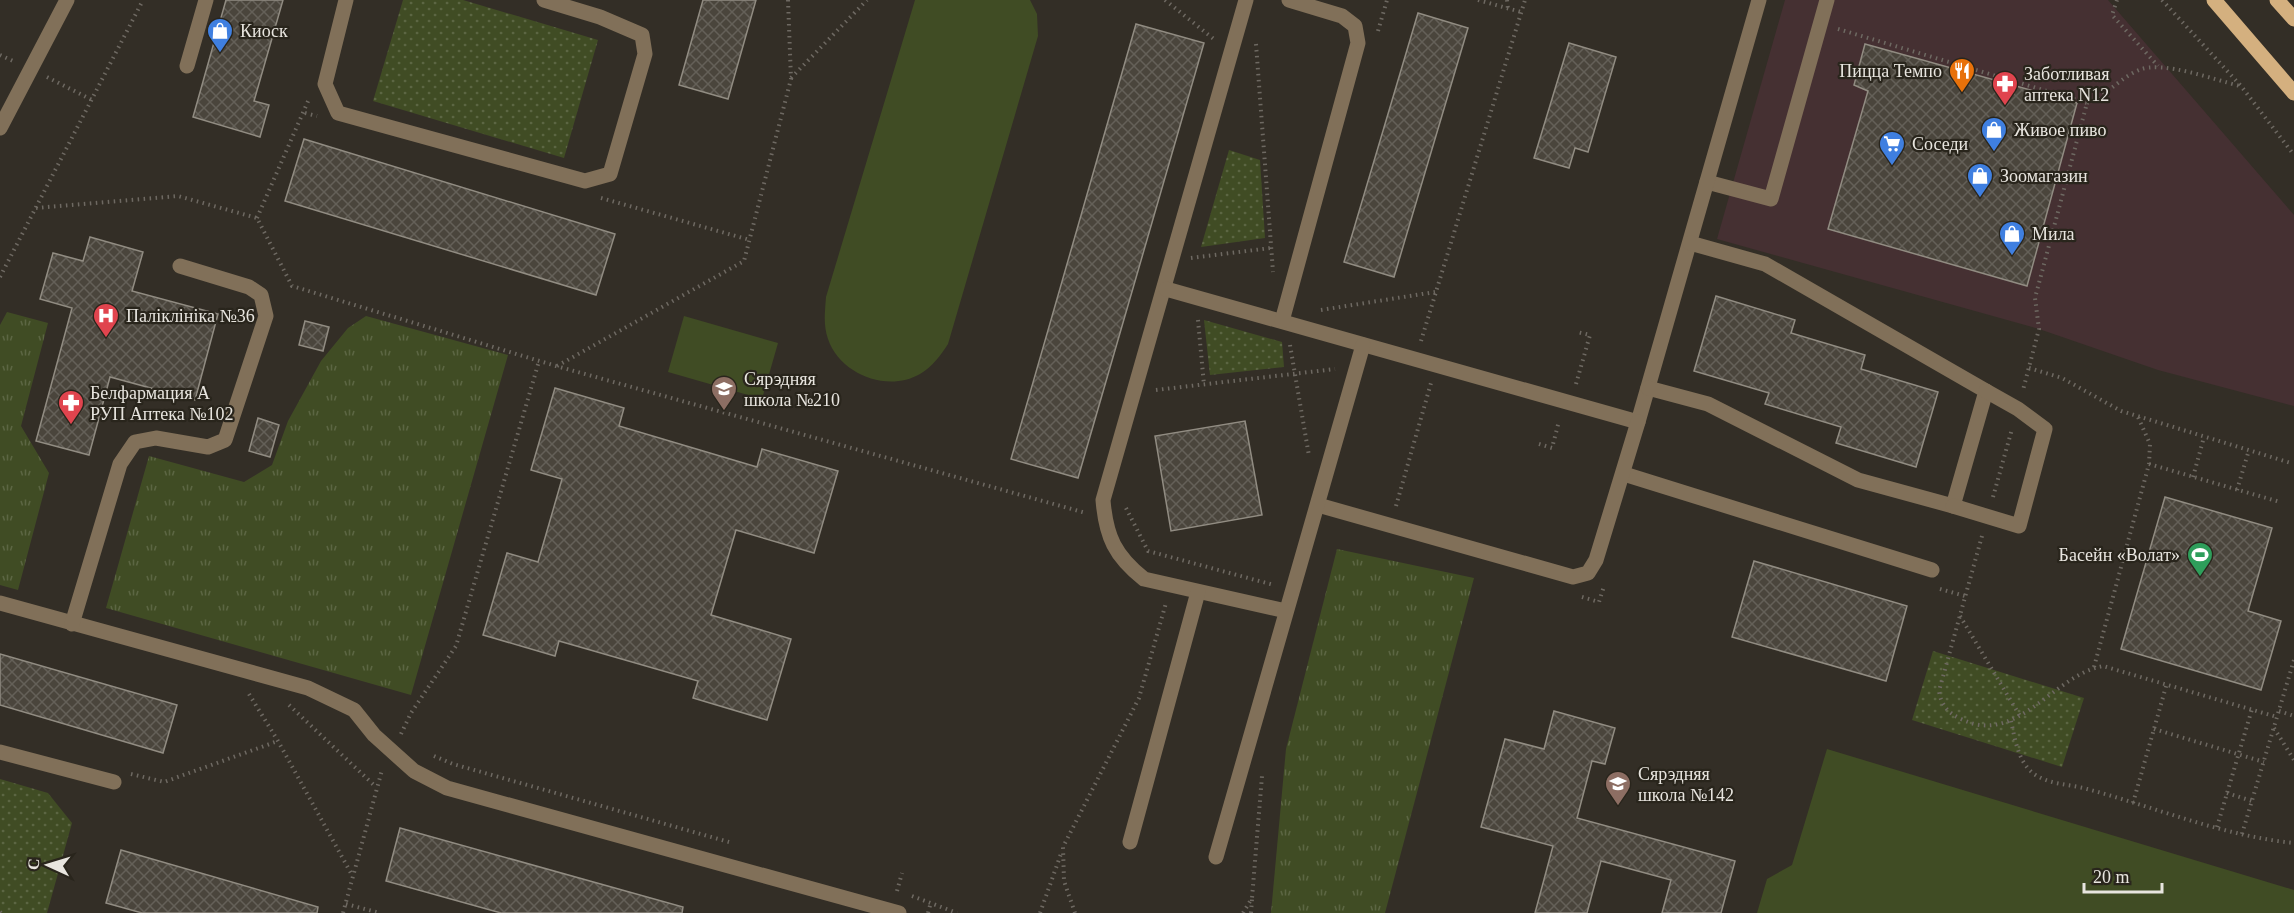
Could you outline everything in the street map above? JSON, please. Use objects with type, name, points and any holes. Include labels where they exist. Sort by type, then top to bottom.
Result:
[{"type":"main road","points":[[2214,0],[2294,93]]},
{"type":"main road","points":[[2277,0],[2294,19]]},
{"type":"street","points":[[0,128],[67,0]]},
{"type":"street","points":[[187,66],[206,0]]},
{"type":"street","points":[[346,0],[325,84],[338,112],[585,181],[610,174],[645,54],[642,35],[600,16],[544,0]]},
{"type":"street","points":[[1246,0],[1166,289],[1103,500],[1105,521],[1113,547],[1126,565],[1144,579],[1286,611]]},
{"type":"street","points":[[1282,321],[1358,43],[1355,26],[1342,16],[1289,0]]},
{"type":"street","points":[[1318,505],[1573,577],[1588,573],[1596,560],[1624,474],[1759,0]]},
{"type":"street","points":[[1707,182],[1771,199],[1827,0]]},
{"type":"street","points":[[1648,388],[1708,404],[1858,480],[2019,526],[2045,429],[2018,409],[1765,264],[1690,243]]},
{"type":"street","points":[[72,624],[120,464],[135,442],[156,438],[208,447],[225,440],[266,316],[261,295],[249,287],[180,266]]},
{"type":"street","points":[[1166,289],[1638,422]]},
{"type":"street","points":[[1216,856],[1363,345]]},
{"type":"street","points":[[1953,506],[1986,391]]},
{"type":"street","points":[[1624,474],[1932,570]]},
{"type":"street","points":[[1130,842],[1198,592]]},
{"type":"street","points":[[0,603],[308,688],[354,710],[414,771],[447,788],[898,913]]},
{"type":"street","points":[[0,752],[117,776]]},
{"type":"path","points":[[556,366],[744,261],[791,79],[788,0]]},
{"type":"path","points":[[791,79],[867,0]]},
{"type":"path","points":[[1377,33],[1387,0]]},
{"type":"path","points":[[1478,0],[1521,12]]},
{"type":"path","points":[[1507,0],[1508,9]]},
{"type":"path","points":[[1420,342],[1525,0]]},
{"type":"path","points":[[2117,0],[2112,15],[2158,66]]},
{"type":"path","points":[[2162,0],[2241,86],[2294,156]]},
{"type":"path","points":[[0,277],[141,1]]},
{"type":"path","points":[[1820,24],[2087,103],[2101,98],[2139,70],[2158,66],[2241,86]]},
{"type":"path","points":[[1249,56],[1255,34],[1274,281]]},
{"type":"path","points":[[257,218],[304,113],[311,90]]},
{"type":"path","points":[[2087,103],[2035,298],[2039,329],[1941,681],[1939,691],[1943,705],[1950,713],[1970,723],[1996,725],[2020,716],[2094,667],[2110,666],[2252,709],[2294,716]]},
{"type":"path","points":[[2070,130],[2079,133]]},
{"type":"path","points":[[36,208],[178,196],[257,218],[292,286],[556,366],[1086,513],[1092,523]]},
{"type":"path","points":[[1188,268],[1194,247]]},
{"type":"path","points":[[1191,258],[1271,248]]},
{"type":"path","points":[[1330,316],[1312,311],[1436,291]]},
{"type":"path","points":[[1197,313],[1204,385]]},
{"type":"path","points":[[1577,332],[1590,335],[1575,388],[1585,391]]},
{"type":"path","points":[[1299,342],[1289,339],[1310,464],[1316,443]]},
{"type":"path","points":[[1410,339],[1432,345]]},
{"type":"path","points":[[344,913],[376,787],[390,749],[456,646],[539,361]]},
{"type":"path","points":[[1332,379],[1337,362]]},
{"type":"path","points":[[2029,368],[2062,378],[2121,411],[2291,463]]},
{"type":"path","points":[[1155,380],[1152,391],[1335,369]]},
{"type":"path","points":[[1384,504],[1396,507],[1431,380],[1442,383]]},
{"type":"path","points":[[1539,444],[1552,448],[1560,417],[1550,414]]},
{"type":"path","points":[[2094,667],[2149,464],[2150,444],[2138,416]]},
{"type":"path","points":[[2193,477],[2204,437]]},
{"type":"path","points":[[2237,490],[2249,450]]},
{"type":"path","points":[[2149,464],[2280,502]]},
{"type":"path","points":[[1120,498],[1148,551],[1276,585],[1279,574]]},
{"type":"path","points":[[1040,913],[1064,847],[1138,698],[1168,593]]},
{"type":"path","points":[[1959,615],[2020,716]]},
{"type":"path","points":[[2242,835],[2294,660]]},
{"type":"path","points":[[2133,802],[2168,684]]},
{"type":"path","points":[[239,691],[259,697]]},
{"type":"path","points":[[250,694],[352,875]]},
{"type":"path","points":[[286,703],[376,787]]},
{"type":"path","points":[[2217,827],[2252,709]]},
{"type":"path","points":[[2011,721],[2023,760],[2034,773],[2051,782],[2084,788],[2242,835],[2294,843]]},
{"type":"path","points":[[2274,727],[2294,760]]},
{"type":"path","points":[[2154,729],[2264,762]]},
{"type":"path","points":[[117,776],[164,782],[278,741]]},
{"type":"path","points":[[426,752],[453,764],[730,842]]},
{"type":"path","points":[[1251,913],[1263,770]]},
{"type":"path","points":[[2227,793],[2252,801]]},
{"type":"path","points":[[1064,847],[1064,881],[1075,913]]},
{"type":"path","points":[[897,891],[902,873]]},
{"type":"path","points":[[886,888],[957,913]]},
{"type":"path","points":[[1243,913],[1252,898]]},
{"type":"path","points":[[928,913],[931,902]]},
{"type":"path","points":[[346,904],[380,913]]},
{"type":"shaded area","points":[[1785,0],[2108,0],[2294,215],[2294,406],[2158,370],[2039,329],[1717,239]]},
{"type":"green space","points":[[403,0],[463,0],[598,40],[564,158],[373,101]]},
{"type":"green space","points":[[915,0],[1030,0],[1037,14],[1038,36],[948,344],[939,357],[920,374],[907,379],[880,381],[854,370],[834,351],[825,328],[826,297]]},
{"type":"green space","points":[[1229,150],[1260,160],[1265,238],[1201,247]]},
{"type":"green space","points":[[7,312],[48,323],[21,426],[49,473],[18,590],[0,585],[0,325]]},
{"type":"green space","points":[[366,316],[508,355],[411,695],[106,608],[149,456],[244,482],[272,465],[288,421],[321,361],[348,328]]},
{"type":"green space","points":[[684,316],[778,343],[762,399],[668,372]]},
{"type":"green space","points":[[1204,320],[1282,342],[1284,367],[1210,375]]},
{"type":"green space","points":[[1337,549],[1474,578],[1385,913],[1271,913],[1286,749]]},
{"type":"green space","points":[[1933,651],[2084,698],[2062,767],[1912,720]]},
{"type":"green space","points":[[1827,749],[2294,890],[2294,913],[1757,913],[1767,879],[1792,865]]},
{"type":"green space","points":[[0,779],[48,793],[72,823],[47,913],[0,913]]},
{"type":"building","points":[[226,0],[283,0],[254,101],[269,105],[260,137],[193,117]]},
{"type":"building","points":[[703,0],[756,0],[728,99],[679,85]]},
{"type":"building","points":[[1418,13],[1468,28],[1394,277],[1344,262]]},
{"type":"building","points":[[1136,24],[1204,43],[1078,478],[1011,459]]},
{"type":"building","points":[[1569,43],[1616,57],[1588,152],[1575,148],[1569,168],[1534,158]]},
{"type":"building","points":[[1865,44],[2077,103],[2027,286],[1828,229],[1868,91],[1854,85]]},
{"type":"building","points":[[304,139],[615,234],[596,295],[285,201]]},
{"type":"building","points":[[90,237],[143,252],[132,291],[218,314],[195,400],[110,377],[89,455],[36,441],[72,308],[40,299],[53,253],[83,261]]},
{"type":"building","points":[[1716,296],[1795,320],[1791,333],[1865,355],[1861,369],[1938,392],[1916,467],[1836,443],[1841,427],[1765,404],[1769,393],[1694,371]]},
{"type":"building","points":[[305,321],[329,327],[323,351],[299,345]]},
{"type":"building","points":[[555,388],[624,408],[619,426],[757,467],[762,449],[838,471],[814,553],[736,530],[711,615],[791,639],[767,720],[693,698],[698,681],[559,641],[555,656],[483,635],[507,553],[538,562],[562,479],[531,470]]},
{"type":"building","points":[[258,418],[279,425],[270,457],[249,451]]},
{"type":"building","points":[[1245,421],[1262,515],[1171,531],[1155,436]]},
{"type":"building","name":"Басейн «Волат»","points":[[2165,497],[2272,528],[2248,611],[2281,621],[2261,690],[2121,649]]},
{"type":"building","points":[[1754,561],[1907,606],[1886,681],[1732,637]]},
{"type":"building","points":[[0,654],[177,705],[163,753],[0,705]]},
{"type":"building","points":[[1554,711],[1615,728],[1605,764],[1592,761],[1577,818],[1735,861],[1721,913],[1662,913],[1671,880],[1601,861],[1587,913],[1535,913],[1553,846],[1481,827],[1505,739],[1544,749]]},
{"type":"building","points":[[400,828],[683,907],[682,913],[501,913],[386,881]]},
{"type":"building","points":[[121,850],[318,907],[317,913],[142,913],[106,903]]},
{"type":"place","name":"Киоск","points":[[220,54]]},
{"type":"place","name":"Пицца Темпо","points":[[1962,94]]},
{"type":"place","name":"Заботливая аптека N12","points":[[2005,107]]},
{"type":"place","name":"Живое пиво","points":[[1994,153]]},
{"type":"place","name":"Соседи","points":[[1892,167]]},
{"type":"place","name":"Зоомагазин","points":[[1980,199]]},
{"type":"place","name":"Мила","points":[[2012,257]]},
{"type":"place","name":"Паліклініка №36","points":[[106,339]]},
{"type":"place","name":"Сярэдняя школа №210","points":[[724,412]]},
{"type":"place","name":"Белфармация А РУП Аптека №102","points":[[71,426]]},
{"type":"place","name":"Басейн «Волат»","points":[[2200,578]]},
{"type":"place","name":"Сярэдняя школа №142","points":[[1618,807]]}]
